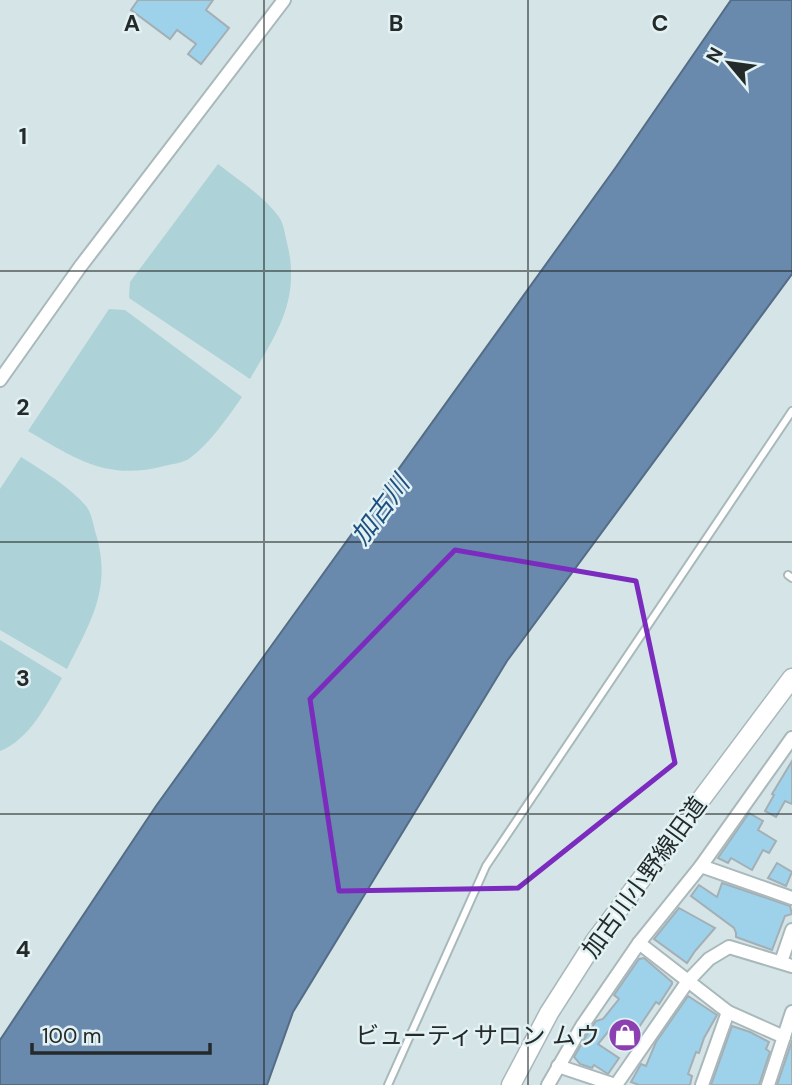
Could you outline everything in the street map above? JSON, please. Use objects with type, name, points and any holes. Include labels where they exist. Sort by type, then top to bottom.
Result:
[{"type":"street","points":[[0,380],[80,267],[284,0]]},
{"type":"street","name":"加古川小野線旧道","points":[[511,1085],[549,1013],[595,941],[792,678]]},
{"type":"street","points":[[548,1085],[639,943],[701,866],[792,738]]},
{"type":"street","points":[[701,866],[792,898]]},
{"type":"street","points":[[558,1066],[616,1085],[688,981],[709,958],[729,947],[787,964],[792,930]]},
{"type":"street","points":[[639,943],[728,1012],[784,1037]]},
{"type":"street","points":[[702,1085],[728,1012]]},
{"type":"street","points":[[768,1085],[792,1013]]},
{"type":"lane","points":[[388,1085],[486,866],[792,411]]},
{"type":"highlighted area","points":[[455,550],[636,581],[675,763],[518,888],[339,891],[310,699]]},
{"type":"shaded area","points":[[218,164],[258,195],[279,217],[291,263],[289,299],[284,315],[250,379],[129,298],[130,282]]},
{"type":"shaded area","points":[[109,309],[125,310],[242,397],[212,437],[187,460],[144,470],[109,469],[77,458],[28,431]]},
{"type":"shaded area","points":[[21,457],[64,485],[86,506],[92,518],[100,551],[102,569],[97,603],[67,669],[0,630],[0,489]]},
{"type":"shaded area","points":[[0,640],[62,678],[28,730],[20,739],[0,751]]},
{"type":"water","name":"加古川","points":[[731,0],[792,0],[792,274],[507,661],[293,1012],[267,1085],[0,1085],[0,1040],[156,806],[616,167]]},
{"type":"building","points":[[138,0],[213,0],[206,10],[229,28],[201,64],[188,54],[196,44],[177,30],[170,39],[131,10]]},
{"type":"building","points":[[792,761],[792,804],[785,801],[776,817],[765,811]]},
{"type":"building","points":[[749,813],[763,821],[758,830],[776,841],[769,853],[763,850],[752,870],[731,858],[728,863],[718,858]]},
{"type":"building","points":[[777,863],[792,872],[786,886],[768,878]]},
{"type":"building","points":[[722,883],[790,906],[792,914],[785,916],[772,950],[736,937],[734,928],[691,896],[699,885],[717,897]]},
{"type":"building","points":[[679,908],[715,928],[687,963],[654,939]]},
{"type":"building","points":[[644,958],[672,984],[635,1033],[622,1023],[617,1028],[611,1028],[598,1044],[619,1058],[608,1074],[594,1065],[592,1068],[580,1064],[574,1057],[589,1031],[619,999],[614,995],[639,959]]},
{"type":"building","points":[[688,996],[717,1015],[699,1053],[696,1052],[688,1074],[692,1076],[690,1085],[639,1085],[631,1082],[641,1064],[646,1066],[656,1042]]},
{"type":"building","points":[[732,1026],[769,1042],[766,1049],[770,1052],[759,1085],[711,1085]]},
{"type":"building","points":[[792,1041],[792,1085],[777,1085]]},
{"type":"place","name":"ビューティサロン ムウ","points":[[625,1035]]}]
